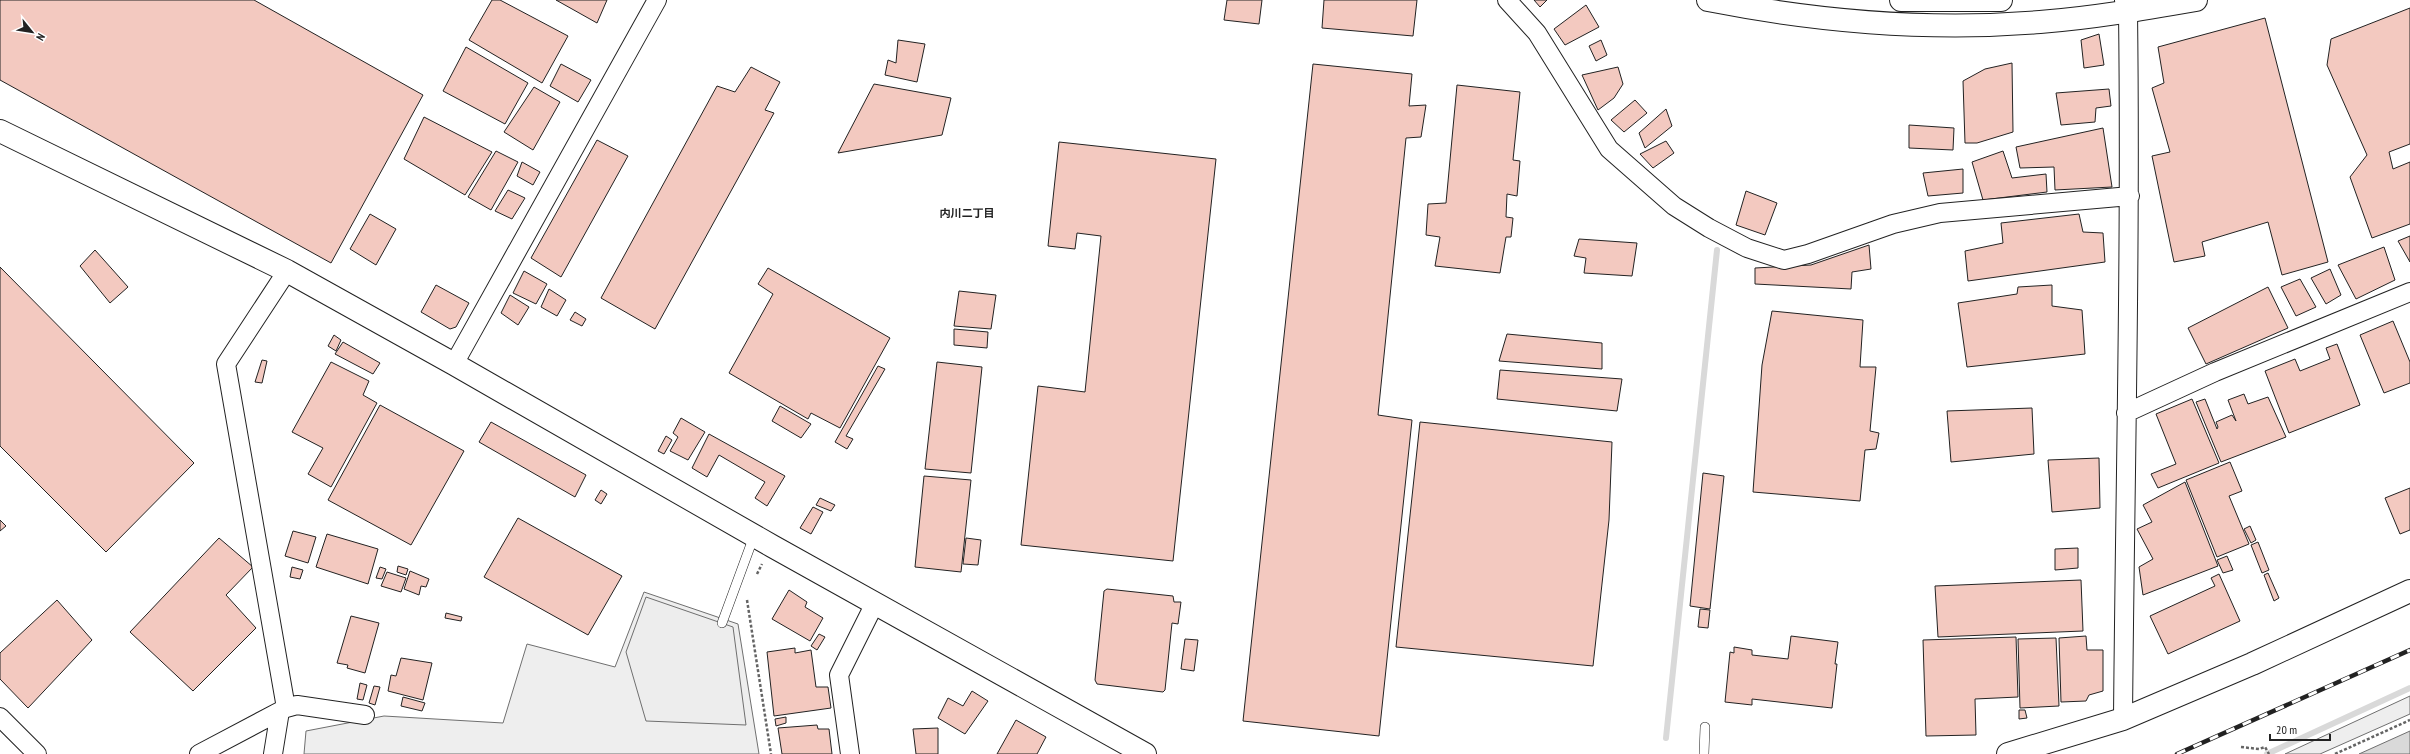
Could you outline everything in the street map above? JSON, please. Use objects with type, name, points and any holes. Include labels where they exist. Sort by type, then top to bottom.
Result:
[{"type":"street","points":[[454,364],[657,0]]},
{"type":"street","points":[[1507,0],[1537,33],[1609,149],[1674,206],[1703,225],[1748,248],[1784,260],[1808,254],[1893,224],[1940,212],[2130,196]]},
{"type":"street","points":[[1708,0],[1762,10],[1814,16],[1935,24],[2039,22],[2126,6],[2196,0]]},
{"type":"street","points":[[1901,0],[2001,0]]},
{"type":"street","points":[[2123,719],[2130,196],[2126,6]]},
{"type":"street","points":[[0,131],[287,270],[763,541],[1144,754]]},
{"type":"street","points":[[273,754],[283,709],[226,364],[287,270]]},
{"type":"street","points":[[2126,412],[2215,372],[2410,292]]},
{"type":"street","points":[[2008,754],[2123,719],[2252,664],[2410,591]]},
{"type":"street","points":[[850,754],[839,675],[875,603]]},
{"type":"street","points":[[199,754],[283,709],[297,705],[364,715]]},
{"type":"street","points":[[0,717],[37,754]]},
{"type":"lane","points":[[722,623],[763,541]]},
{"type":"lane","points":[[1704,754],[1705,727]]},
{"type":"path","points":[[753,581],[763,541]]},
{"type":"path","points":[[746,595],[771,754]]},
{"type":"path","points":[[2335,754],[2410,720]]},
{"type":"path","points":[[2241,747],[2259,749],[2265,747],[2269,754]]},
{"type":"shaded area","points":[[644,592],[738,624],[759,754],[304,754],[306,731],[384,716],[503,723],[527,644],[615,667]]},
{"type":"shaded area","points":[[646,597],[733,627],[746,725],[646,721],[626,652]]},
{"type":"shaded area","points":[[2410,696],[2410,714],[2320,754],[2285,754]]},
{"type":"shaded area","points":[[2410,731],[2410,754],[2359,754]]},
{"type":"building","points":[[0,0],[254,0],[423,95],[331,263],[0,80]]},
{"type":"building","points":[[492,0],[500,0],[568,36],[542,83],[469,40]]},
{"type":"building","points":[[556,0],[607,0],[597,23]]},
{"type":"building","points":[[1227,0],[1262,0],[1259,24],[1224,20]]},
{"type":"building","points":[[1324,0],[1417,0],[1413,36],[1322,28]]},
{"type":"building","points":[[1534,0],[1547,0],[1540,7]]},
{"type":"building","points":[[1586,5],[1599,27],[1565,45],[1554,29]]},
{"type":"building","points":[[2410,8],[2410,144],[2389,152],[2393,169],[2410,162],[2410,224],[2372,238],[2350,177],[2367,155],[2327,65],[2331,39]]},
{"type":"building","points":[[2265,18],[2328,262],[2282,275],[2268,222],[2202,242],[2205,256],[2174,262],[2152,156],[2170,152],[2152,88],[2164,83],[2158,47]]},
{"type":"building","points":[[2099,34],[2104,65],[2084,68],[2081,40]]},
{"type":"building","points":[[898,40],[925,44],[917,82],[885,75],[888,60],[896,63]]},
{"type":"building","points":[[1601,40],[1607,55],[1596,61],[1589,46]]},
{"type":"building","points":[[466,47],[528,83],[505,124],[443,91]]},
{"type":"building","points":[[2012,63],[2013,132],[1977,143],[1965,143],[1963,81],[1985,69]]},
{"type":"building","points":[[561,64],[591,80],[578,102],[550,86]]},
{"type":"building","points":[[1313,64],[1412,74],[1409,106],[1426,105],[1421,137],[1406,138],[1378,415],[1412,420],[1379,736],[1243,721]]},
{"type":"building","points":[[751,67],[780,82],[765,110],[774,113],[655,329],[601,298],[717,86],[735,92]]},
{"type":"building","points":[[1618,67],[1623,84],[1614,98],[1598,110],[1582,75]]},
{"type":"building","points":[[874,84],[951,98],[942,135],[838,153]]},
{"type":"building","points":[[1457,85],[1520,92],[1513,160],[1520,161],[1517,196],[1507,194],[1506,217],[1513,218],[1511,237],[1506,237],[1500,273],[1435,266],[1440,237],[1426,235],[1428,204],[1446,203]]},
{"type":"building","points":[[534,87],[560,102],[533,150],[504,132]]},
{"type":"building","points":[[2109,89],[2111,106],[2096,108],[2095,122],[2061,125],[2056,93]]},
{"type":"building","points":[[1635,100],[1647,113],[1624,132],[1611,120]]},
{"type":"building","points":[[1666,109],[1672,126],[1645,148],[1639,133]]},
{"type":"building","points":[[424,117],[492,152],[465,195],[404,159]]},
{"type":"building","points":[[1909,125],[1954,128],[1953,150],[1909,148]]},
{"type":"building","points":[[2103,128],[2112,187],[2055,190],[2054,167],[2020,168],[2016,147]]},
{"type":"building","points":[[597,140],[628,156],[561,277],[531,258]]},
{"type":"building","points":[[1666,141],[1674,153],[1653,168],[1640,154]]},
{"type":"building","points":[[1059,142],[1216,159],[1173,561],[1021,545],[1038,386],[1085,392],[1101,236],[1077,233],[1075,249],[1048,246]]},
{"type":"building","points":[[496,151],[518,162],[491,210],[468,197]]},
{"type":"building","points":[[2003,151],[2012,178],[2046,174],[2047,192],[1983,200],[1972,162]]},
{"type":"building","points":[[522,162],[540,172],[533,185],[517,176]]},
{"type":"building","points":[[1963,169],[1963,193],[1928,196],[1923,173]]},
{"type":"building","points":[[508,190],[525,198],[512,219],[495,211]]},
{"type":"building","points":[[1746,191],[1777,203],[1765,235],[1736,225]]},
{"type":"building","points":[[370,214],[396,229],[376,265],[350,249]]},
{"type":"building","points":[[2079,214],[2083,232],[2103,233],[2105,262],[1968,281],[1965,251],[2003,243],[2001,223]]},
{"type":"building","points":[[2410,236],[2410,262],[2398,241]]},
{"type":"building","points":[[1579,239],[1637,243],[1632,276],[1584,273],[1586,258],[1574,256]]},
{"type":"building","points":[[1869,245],[1871,269],[1852,272],[1851,289],[1755,284],[1755,268],[1811,265]]},
{"type":"building","points":[[2384,247],[2395,280],[2356,299],[2338,265]]},
{"type":"building","points":[[95,250],[128,287],[110,303],[80,266]]},
{"type":"building","points":[[0,267],[194,463],[106,552],[0,446]]},
{"type":"building","points":[[768,268],[890,338],[840,428],[811,413],[808,419],[729,373],[773,294],[758,284]]},
{"type":"building","points":[[2330,269],[2341,295],[2326,304],[2311,278]]},
{"type":"building","points":[[524,271],[547,284],[536,304],[513,293]]},
{"type":"building","points":[[2300,279],[2316,307],[2296,316],[2281,287]]},
{"type":"building","points":[[436,285],[469,303],[456,327],[450,329],[421,312]]},
{"type":"building","points":[[2052,285],[2052,306],[2082,310],[2085,354],[1967,367],[1958,303],[2017,294],[2018,287]]},
{"type":"building","points":[[2268,287],[2288,328],[2206,364],[2188,328]]},
{"type":"building","points":[[549,289],[566,300],[557,316],[541,307]]},
{"type":"building","points":[[959,291],[996,295],[991,329],[954,326]]},
{"type":"building","points":[[510,295],[529,307],[518,325],[501,313]]},
{"type":"building","points":[[1772,311],[1863,320],[1860,367],[1876,367],[1870,431],[1879,433],[1876,449],[1865,450],[1860,501],[1753,492],[1762,365]]},
{"type":"building","points":[[575,312],[586,319],[582,326],[570,320]]},
{"type":"building","points":[[2393,321],[2410,362],[2410,383],[2384,393],[2360,335]]},
{"type":"building","points":[[954,329],[988,332],[987,348],[954,345]]},
{"type":"building","points":[[1507,334],[1602,343],[1602,369],[1499,361]]},
{"type":"building","points":[[334,335],[341,340],[336,351],[328,346]]},
{"type":"building","points":[[343,342],[380,363],[373,374],[335,354]]},
{"type":"building","points":[[2337,344],[2360,405],[2289,433],[2265,371],[2295,359],[2300,371],[2330,359],[2326,348]]},
{"type":"building","points":[[262,360],[267,361],[262,383],[255,382]]},
{"type":"building","points":[[331,362],[369,381],[363,395],[377,403],[331,487],[308,474],[323,448],[292,432]]},
{"type":"building","points":[[937,362],[982,367],[971,473],[925,469]]},
{"type":"building","points":[[878,366],[885,369],[846,436],[853,439],[847,449],[835,442]]},
{"type":"building","points":[[1500,370],[1622,379],[1617,411],[1497,399]]},
{"type":"building","points":[[2244,394],[2248,404],[2268,397],[2286,437],[2221,462],[2196,402],[2205,399],[2217,429],[2218,427],[2216,422],[2232,415],[2236,421],[2228,400]]},
{"type":"building","points":[[2192,399],[2219,463],[2158,488],[2151,474],[2176,464],[2156,414]]},
{"type":"building","points":[[380,405],[464,451],[411,545],[328,500]]},
{"type":"building","points":[[780,406],[811,424],[801,438],[772,421]]},
{"type":"building","points":[[2032,408],[2034,454],[1951,462],[1947,411]]},
{"type":"building","points":[[681,418],[705,432],[688,460],[670,451],[678,437],[673,433]]},
{"type":"building","points":[[491,422],[586,475],[575,497],[479,442]]},
{"type":"building","points":[[1420,422],[1612,442],[1609,520],[1593,666],[1396,647]]},
{"type":"building","points":[[709,434],[785,476],[767,506],[755,498],[765,482],[719,455],[707,477],[692,468]]},
{"type":"building","points":[[666,436],[672,440],[664,454],[658,451]]},
{"type":"building","points":[[2099,458],[2100,508],[2052,512],[2048,460]]},
{"type":"building","points":[[2230,462],[2242,491],[2229,496],[2249,544],[2217,557],[2186,480]]},
{"type":"building","points":[[1703,473],[1724,476],[1710,609],[1690,606]]},
{"type":"building","points":[[924,476],[971,480],[961,572],[915,567]]},
{"type":"building","points":[[2185,482],[2218,566],[2143,595],[2139,567],[2153,559],[2137,529],[2152,522],[2143,505]]},
{"type":"building","points":[[2410,488],[2410,530],[2400,534],[2385,498]]},
{"type":"building","points":[[601,490],[607,494],[601,504],[595,500]]},
{"type":"building","points":[[820,498],[835,505],[831,511],[816,505]]},
{"type":"building","points":[[813,507],[823,512],[811,534],[800,528]]},
{"type":"building","points":[[518,518],[622,576],[588,635],[484,577]]},
{"type":"building","points":[[0,520],[6,526],[0,531]]},
{"type":"building","points":[[2250,526],[2256,540],[2251,543],[2244,529]]},
{"type":"building","points":[[293,531],[316,537],[308,563],[285,556]]},
{"type":"building","points":[[327,534],[378,549],[368,584],[316,567]]},
{"type":"building","points":[[219,538],[253,567],[226,595],[256,628],[193,691],[130,632]]},
{"type":"building","points":[[966,538],[981,540],[978,565],[963,564]]},
{"type":"building","points":[[2258,542],[2269,570],[2262,573],[2251,545]]},
{"type":"building","points":[[2078,548],[2078,568],[2055,570],[2055,549]]},
{"type":"building","points":[[2227,556],[2233,570],[2223,573],[2217,560]]},
{"type":"building","points":[[398,566],[408,569],[406,575],[397,572]]},
{"type":"building","points":[[292,567],[303,570],[300,579],[290,577]]},
{"type":"building","points":[[380,567],[386,569],[382,579],[376,578]]},
{"type":"building","points":[[410,571],[429,579],[426,587],[421,586],[419,595],[404,589]]},
{"type":"building","points":[[387,572],[406,578],[401,592],[381,586]]},
{"type":"building","points":[[2268,573],[2279,598],[2274,601],[2264,575]]},
{"type":"building","points":[[2219,574],[2240,621],[2168,654],[2150,616],[2215,586],[2211,578]]},
{"type":"building","points":[[2081,580],[2083,631],[1938,637],[1935,586]]},
{"type":"building","points":[[1107,589],[1173,596],[1174,602],[1181,602],[1178,624],[1172,623],[1165,690],[1163,692],[1097,684],[1095,680],[1104,591]]},
{"type":"building","points":[[789,590],[807,602],[805,607],[823,618],[810,641],[772,619]]},
{"type":"building","points":[[57,600],[92,640],[28,708],[0,679],[0,653]]},
{"type":"building","points":[[1700,609],[1710,610],[1708,628],[1698,627]]},
{"type":"building","points":[[446,613],[462,617],[461,621],[445,618]]},
{"type":"building","points":[[351,616],[379,623],[365,673],[347,668],[348,665],[337,663]]},
{"type":"building","points":[[819,634],[825,637],[817,650],[811,646]]},
{"type":"building","points":[[1791,636],[1838,642],[1832,708],[1752,699],[1752,705],[1725,702],[1730,652],[1734,653],[1734,647],[1752,650],[1752,655],[1788,659]]},
{"type":"building","points":[[2086,636],[2087,650],[2103,650],[2103,691],[2089,695],[2086,701],[2061,702],[2059,638]]},
{"type":"building","points":[[2016,637],[2018,697],[1975,699],[1976,735],[1926,736],[1923,640]]},
{"type":"building","points":[[2056,638],[2059,706],[2020,708],[2018,639]]},
{"type":"building","points":[[1185,639],[1198,640],[1194,671],[1181,669]]},
{"type":"building","points":[[795,648],[795,653],[811,650],[816,687],[828,687],[831,708],[774,716],[767,652]]},
{"type":"building","points":[[401,658],[432,663],[423,700],[388,691],[391,675],[396,676]]},
{"type":"building","points":[[360,683],[367,685],[363,700],[357,699]]},
{"type":"building","points":[[374,686],[380,687],[375,705],[369,703]]},
{"type":"building","points":[[972,691],[988,701],[965,734],[938,718],[948,698],[963,706]]},
{"type":"building","points":[[403,697],[425,703],[422,711],[401,706]]},
{"type":"building","points":[[2019,710],[2025,710],[2027,718],[2019,719]]},
{"type":"building","points":[[786,717],[786,723],[776,726],[775,719]]},
{"type":"building","points":[[1016,720],[1046,737],[1037,754],[997,754]]},
{"type":"building","points":[[817,725],[818,729],[829,729],[832,754],[782,754],[778,728]]},
{"type":"building","points":[[938,728],[938,754],[916,754],[913,729]]},
{"type":"waterway","points":[[1666,738],[1717,250]]},
{"type":"waterway","points":[[2267,754],[2410,688]]},
{"type":"railway","points":[[2177,754],[2410,650]]},
{"type":"district","name":"内川二丁目","points":[[967,213]]}]
